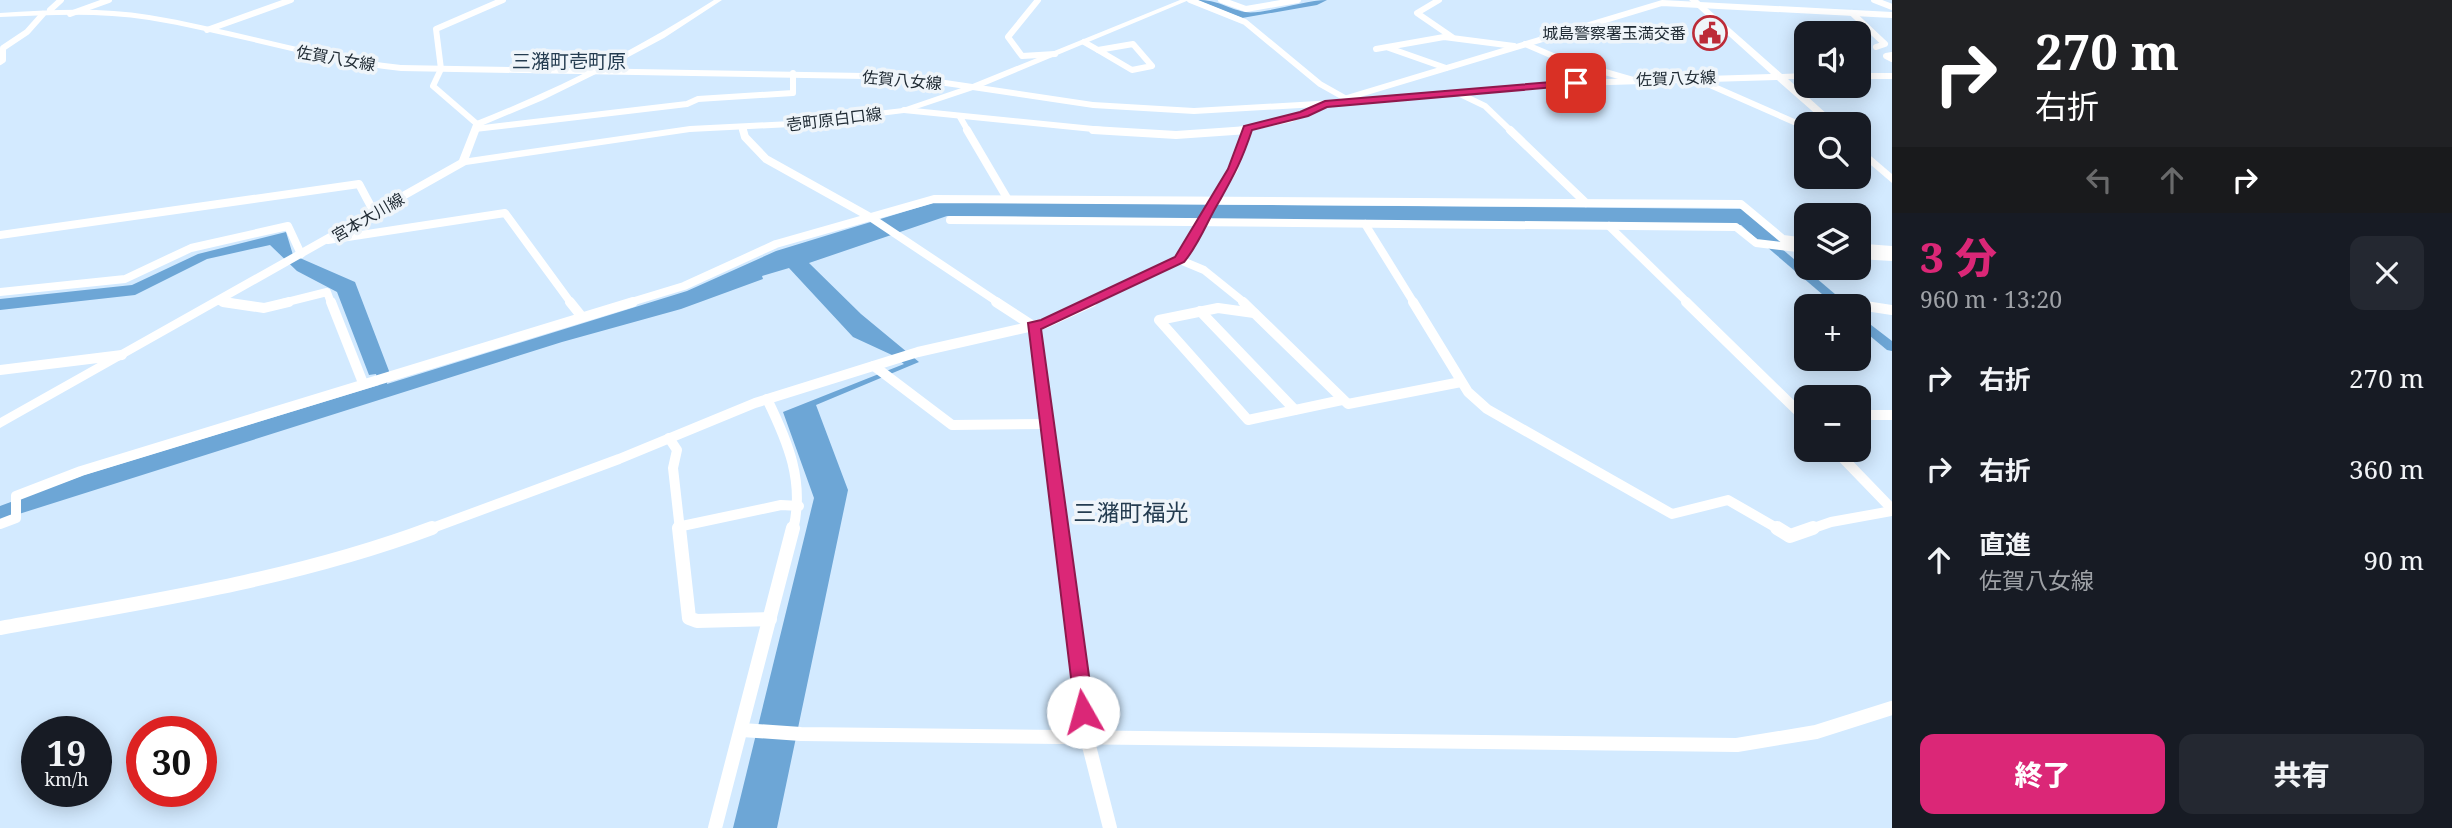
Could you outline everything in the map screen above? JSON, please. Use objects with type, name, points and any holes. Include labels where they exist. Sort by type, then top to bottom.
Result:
[{"type":"main road","points":[[463,162],[476,126],[554,93],[597,71],[719,0]]},
{"type":"main road","name":"壱町原白口線","points":[[463,162],[690,130],[743,128],[904,110],[973,87],[1188,0]]},
{"type":"main road","points":[[1695,2],[1820,112]]},
{"type":"main road","name":"佐賀八女線","points":[[0,15],[46,12],[147,18],[354,64],[441,69],[864,76],[1147,110],[1227,110],[1325,104],[1633,80],[1794,76]]},
{"type":"main road","points":[[1871,76],[1892,76]]},
{"type":"main road","points":[[1871,160],[1892,180]]},
{"type":"main road","name":"宮本大川線","points":[[0,424],[463,162]]},
{"type":"street","points":[[0,62],[4,60],[3,48],[27,32],[61,0]]},
{"type":"street","points":[[70,13],[109,0]]},
{"type":"street","points":[[207,30],[291,0]]},
{"type":"street","points":[[503,0],[436,29],[441,69],[433,86],[476,126],[687,104],[698,99],[793,93],[793,73]]},
{"type":"street","points":[[1038,0],[1008,37],[1022,56],[1055,54]]},
{"type":"street","points":[[1188,0],[1245,22],[1320,84],[1350,100],[1658,1],[1892,15]]},
{"type":"street","points":[[1222,0],[1246,9],[1298,0]]},
{"type":"street","points":[[1439,0],[1417,13],[1452,37]]},
{"type":"street","points":[[1874,0],[1892,6]]},
{"type":"street","points":[[1851,13],[1885,44],[1876,47]]},
{"type":"street","points":[[1376,50],[1423,39],[1452,37],[1517,46]]},
{"type":"street","points":[[1084,42],[1097,50],[1132,70],[1152,66],[1132,44],[1097,50]]},
{"type":"street","points":[[1525,44],[1560,59],[1633,80]]},
{"type":"street","points":[[1387,47],[1446,68]]},
{"type":"street","points":[[1693,77],[1794,122]]},
{"type":"street","points":[[1460,94],[1485,106],[1586,204]]},
{"type":"street","points":[[904,110],[1149,134],[1192,134],[1248,128],[1304,114],[1325,104]]},
{"type":"street","points":[[960,117],[1007,198]]},
{"type":"street","points":[[743,128],[745,137],[766,159],[871,218],[1033,326],[1087,738],[1110,828]]},
{"type":"street","points":[[0,628],[226,587],[387,545],[767,399],[918,352],[1046,323],[1180,260],[1234,169],[1248,128]]},
{"type":"street","points":[[0,235],[359,184],[375,214]]},
{"type":"street","points":[[0,524],[16,518],[16,496],[81,471],[684,286],[776,244],[934,199],[1741,204],[1783,239],[1794,240]]},
{"type":"street","points":[[328,240],[505,213],[540,265],[582,317]]},
{"type":"street","points":[[950,220],[1736,227],[1756,243],[1794,248]]},
{"type":"street","points":[[1365,224],[1461,382],[1488,409],[1672,514],[1728,500],[1790,536],[1830,522],[1892,510]]},
{"type":"street","points":[[0,292],[125,279],[191,248],[289,226],[301,254]]},
{"type":"street","points":[[1609,226],[1794,405]]},
{"type":"street","points":[[1871,249],[1892,250]]},
{"type":"street","points":[[1871,256],[1892,257]]},
{"type":"street","points":[[1180,260],[1213,275],[1348,404],[1461,382]]},
{"type":"street","points":[[219,301],[264,308],[327,292],[363,383]]},
{"type":"street","points":[[1871,307],[1892,310]]},
{"type":"street","points":[[1254,313],[1224,308],[1158,320],[1248,420],[1342,400]]},
{"type":"street","points":[[1200,312],[1295,410]]},
{"type":"street","points":[[0,370],[124,355]]},
{"type":"street","points":[[874,366],[952,425],[1046,424]]},
{"type":"street","points":[[715,828],[746,731],[770,619],[799,506],[800,487],[786,440],[767,399]]},
{"type":"street","points":[[1871,415],[1892,415]]},
{"type":"street","points":[[669,438],[677,446],[678,455],[673,468],[682,526],[689,618],[697,621],[770,619]]},
{"type":"street","points":[[1846,462],[1892,510]]},
{"type":"street","points":[[682,526],[781,505],[799,506]]},
{"type":"street","points":[[746,731],[801,734],[1737,746],[1825,731],[1892,708]]},
{"type":"water","points":[[1197,0],[1253,12],[1327,0],[1317,5],[1242,18]]},
{"type":"water","points":[[936,202],[1743,209],[1787,245],[1761,243],[1741,225],[947,216],[809,263],[861,314],[919,362],[816,405],[848,490],[777,828],[733,828],[814,498],[783,412],[904,364],[892,355],[853,337],[789,268],[762,276],[763,279],[681,309],[562,342],[0,520],[0,506],[84,475],[379,385],[376,374],[369,375],[337,292],[297,271],[270,245],[207,259],[135,295],[0,310],[0,299],[132,285],[198,254],[286,232],[293,255],[355,282],[389,371],[387,384],[687,291],[776,251]]},
{"type":"waterway","points":[[1764,239],[1829,294]]},
{"type":"waterway","points":[[1871,330],[1892,347]]},
{"type":"place","name":"城島警察署玉満交番","points":[[1710,33]]},
{"type":"district","name":"三潴町壱町原","points":[[569,61]]},
{"type":"district","name":"三潴町福光","points":[[1131,513]]},
{"type":"route","points":[[1083,712],[1033,326],[1046,323],[1180,260],[1192,245],[1214,200],[1234,169],[1248,128],[1314,111],[1325,104],[1576,83]]}]
